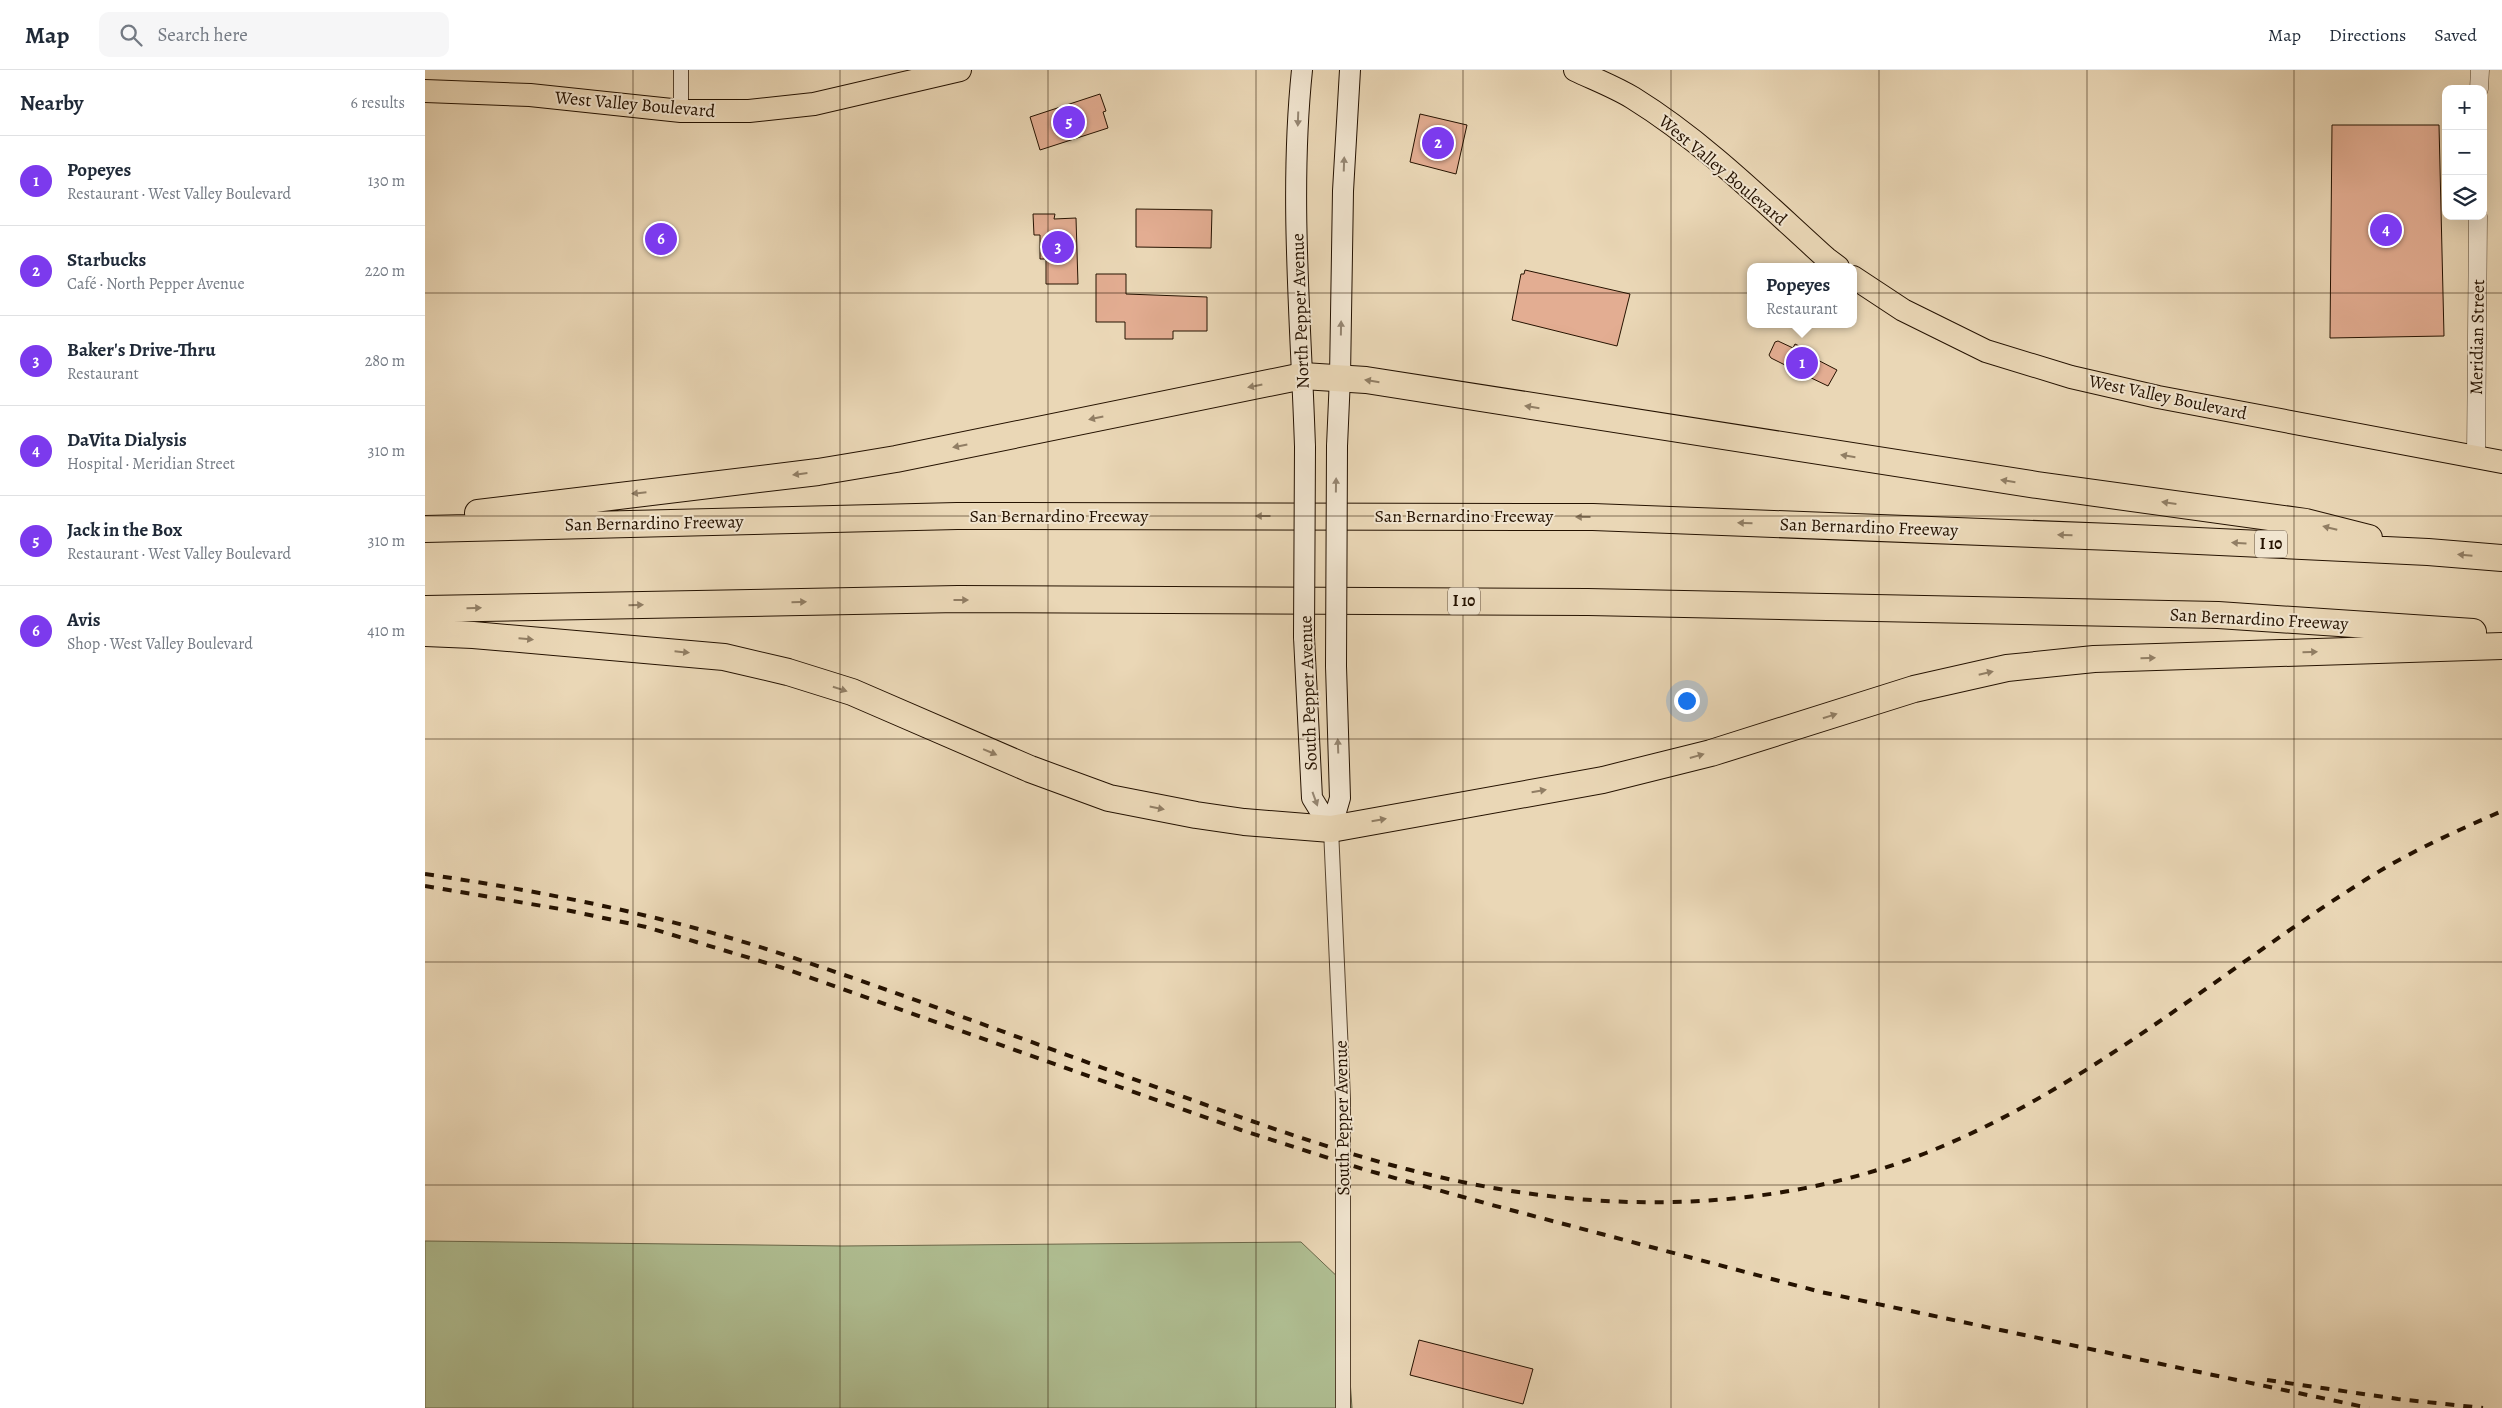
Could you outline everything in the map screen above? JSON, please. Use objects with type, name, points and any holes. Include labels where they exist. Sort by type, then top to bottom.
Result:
[{"type":"highway","points":[[425,520],[818,472],[897,459],[1303,376],[1340,377],[2037,485],[2306,522],[2428,552]]},
{"type":"highway","name":"San Bernardino Freeway","points":[[425,529],[957,516],[1593,517],[2113,537],[2428,552],[2502,558]]},
{"type":"highway","name":"San Bernardino Freeway","points":[[425,609],[957,600],[1588,602],[2218,615],[2502,634]]},
{"type":"highway","points":[[425,633],[473,635],[724,657],[788,672],[852,692],[1030,769],[1109,798],[1235,821],[1331,829],[1639,772],[1783,731],[1914,689],[2007,668],[2094,659],[2502,646]]},
{"type":"main road","name":"West Valley Boulevard","points":[[425,90],[530,95],[681,111],[749,111],[814,104],[961,70]]},
{"type":"main road","name":"North Pepper Avenue","points":[[1302,70],[1295,194],[1305,447],[1304,552]]},
{"type":"main road","name":"North Pepper Avenue","points":[[1335,552],[1343,191],[1350,70]]},
{"type":"main road","name":"West Valley Boulevard","points":[[1575,70],[1632,97],[1690,138],[1750,188],[1832,263]]},
{"type":"main road","name":"West Valley Boulevard","points":[[1857,280],[1903,310],[1986,352],[2062,374],[2157,397],[2502,462]]},
{"type":"main road","name":"South Pepper Avenue","points":[[1304,552],[1305,664],[1312,798],[1331,829]]},
{"type":"main road","name":"South Pepper Avenue","points":[[1331,829],[1340,798],[1335,552]]},
{"type":"street","points":[[681,70],[681,111]]},
{"type":"street","points":[[2479,70],[2479,85]]},
{"type":"street","name":"Meridian Street","points":[[2476,458],[2478,220]]},
{"type":"street","name":"South Pepper Avenue","points":[[1331,829],[1343,1099],[1343,1408]]},
{"type":"green space","points":[[425,1241],[842,1246],[1301,1242],[1343,1282],[1352,1408],[425,1408]]},
{"type":"building","points":[[1100,94],[1106,111],[1103,112],[1108,128],[1040,150],[1030,117]]},
{"type":"building","points":[[1420,114],[1467,125],[1456,174],[1410,162]]},
{"type":"building","points":[[2332,125],[2439,125],[2444,336],[2330,338]]},
{"type":"building","points":[[1136,209],[1212,210],[1211,248],[1136,247]]},
{"type":"building","points":[[1033,214],[1055,214],[1054,219],[1076,218],[1078,284],[1046,284],[1046,259],[1040,259],[1040,235],[1034,235]]},
{"type":"building","points":[[1525,270],[1630,294],[1617,346],[1512,320],[1521,274],[1524,274]]},
{"type":"building","points":[[1096,274],[1126,274],[1126,294],[1207,297],[1207,331],[1173,331],[1173,339],[1125,339],[1125,322],[1096,322]]},
{"type":"building","points":[[1778,341],[1793,348],[1795,344],[1812,352],[1810,356],[1837,370],[1828,386],[1805,375],[1802,379],[1789,372],[1791,368],[1771,358],[1769,355],[1775,342]]},
{"type":"building","points":[[1419,1340],[1533,1369],[1523,1404],[1410,1375]]},
{"type":"railway","points":[[425,874],[561,897],[651,917],[741,941],[880,987],[1263,1125],[1397,1167],[1492,1188],[1555,1197],[1617,1202],[1680,1202],[1743,1197],[1805,1188],[1866,1173],[1926,1153],[1985,1127],[2097,1063],[2379,871],[2502,811]]},
{"type":"railway","points":[[425,886],[566,910],[646,927],[780,967],[1241,1130],[1366,1170],[1492,1205],[1821,1292],[2369,1408]]},
{"type":"railway","points":[[2267,1380],[2398,1399],[2483,1408]]},
{"type":"place","name":"Jack in the Box","points":[[1069,122]]},
{"type":"place","name":"Starbucks","points":[[1438,143]]},
{"type":"place","name":"DaVita Dialysis","points":[[2386,230]]},
{"type":"place","name":"Avis","points":[[661,239]]},
{"type":"place","name":"Baker's Drive-Thru","points":[[1058,247]]},
{"type":"place","name":"Popeyes","points":[[1802,363]]}]
